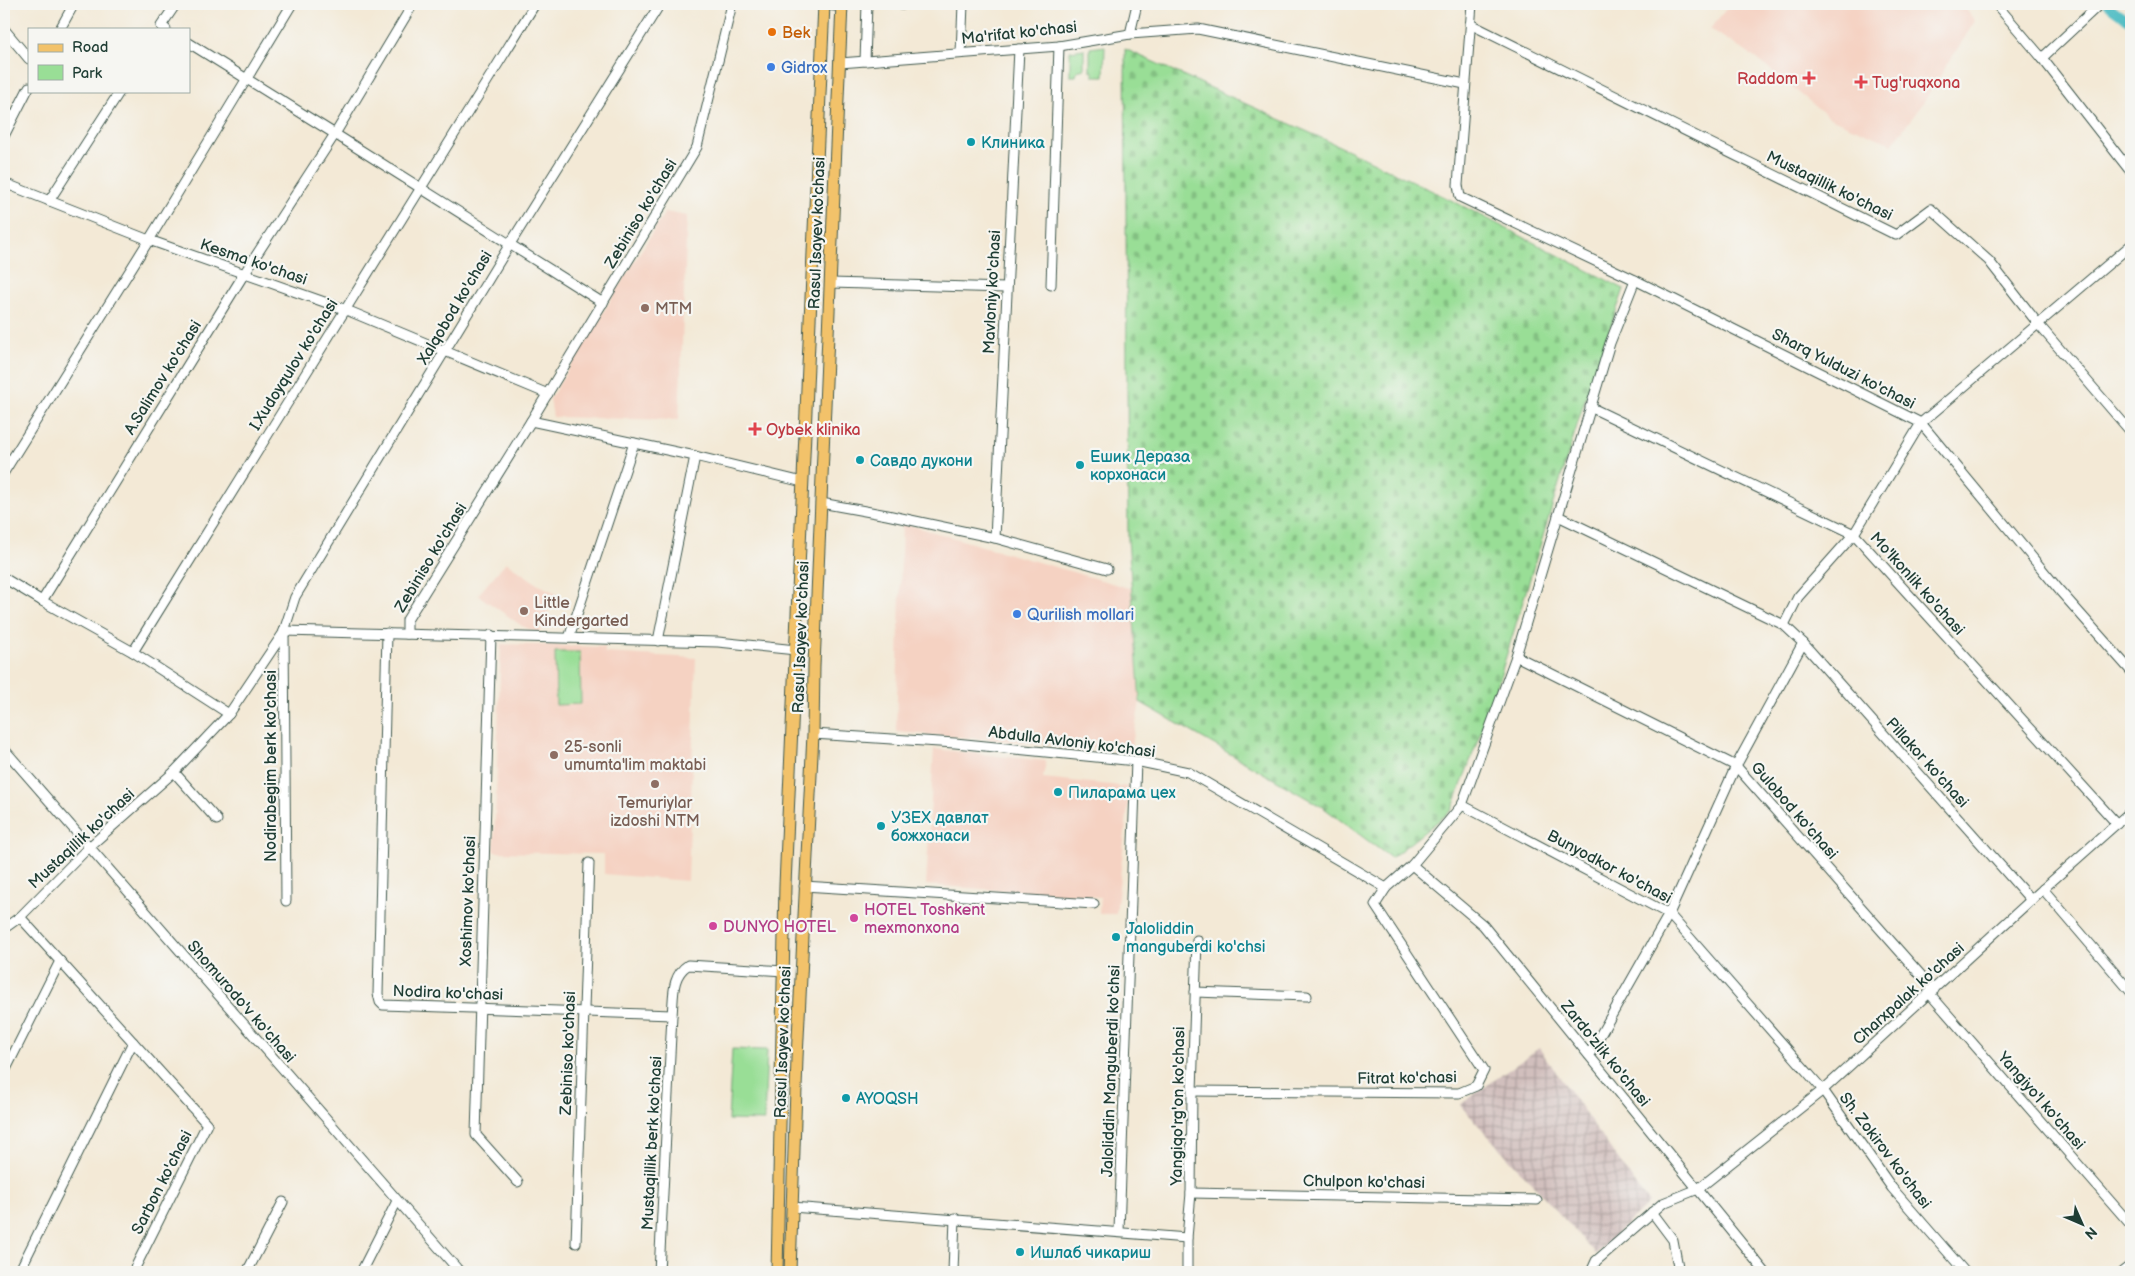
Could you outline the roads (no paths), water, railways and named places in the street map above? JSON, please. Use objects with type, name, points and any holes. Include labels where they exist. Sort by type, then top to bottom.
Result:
[{"type":"main road","name":"Rasul Isayev ko'chasi","points":[[776,1272],[785,885],[823,4]]},
{"type":"main road","name":"Rasul Isayev ko'chasi","points":[[790,1272],[804,886],[813,734],[842,5]]},
{"type":"main road","points":[[785,885],[804,886]]},
{"type":"street","points":[[61,28],[74,4]]},
{"type":"street","points":[[162,28],[176,4]]},
{"type":"street","points":[[4,472],[149,240],[292,4]]},
{"type":"street","name":"A.Salimov ko'chasi","points":[[42,601],[244,274],[335,134],[413,4]]},
{"type":"street","name":"I.Xudoyqulov ko'chasi","points":[[133,652],[344,309],[535,4]]},
{"type":"street","name":"Xalqobod ko'chasi","points":[[284,631],[295,597],[510,244],[660,4]]},
{"type":"street","name":"Zebiniso ko'chasi","points":[[407,634],[407,620],[548,394],[697,146],[732,4]]},
{"type":"street","points":[[823,4],[842,5]]},
{"type":"street","points":[[865,61],[867,4]]},
{"type":"street","points":[[961,53],[963,4]]},
{"type":"street","points":[[1130,34],[1137,4]]},
{"type":"street","points":[[1466,84],[1472,4]]},
{"type":"street","points":[[1996,4],[2042,58],[2131,172]]},
{"type":"street","points":[[2042,58],[2100,4]]},
{"type":"street","name":"Mustaqillik ko'chasi","points":[[1470,24],[1896,235],[1931,209],[1989,262],[2039,325],[2131,432]]},
{"type":"street","points":[[4,29],[28,58]]},
{"type":"street","name":"Ma'rifat ko'chasi","points":[[840,62],[1059,46],[1130,34],[1198,29],[1466,84]]},
{"type":"street","points":[[190,44],[603,303]]},
{"type":"street","points":[[1051,285],[1059,46]]},
{"type":"street","name":"Mavloniy ko'chasi","points":[[994,538],[1019,49]]},
{"type":"street","name":"Sharq Yulduzi ko'chasi","points":[[1466,84],[1458,184],[1460,197],[1635,280],[1921,423],[2060,591],[2131,671]]},
{"type":"street","points":[[4,136],[28,89]]},
{"type":"street","points":[[50,201],[119,92]]},
{"type":"street","name":"Kesma ko'chasi","points":[[4,183],[149,240],[344,309],[548,394]]},
{"type":"street","points":[[1558,516],[1784,625],[1798,597],[1854,534],[1921,423],[2039,325],[2131,245]]},
{"type":"street","points":[[1386,888],[1412,865],[1462,805],[1516,656],[1610,343],[1635,280]]},
{"type":"street","points":[[831,283],[1006,288]]},
{"type":"street","name":"Mo'lkonlik ko'chasi","points":[[1590,407],[1854,534],[2117,824]]},
{"type":"street","points":[[531,421],[695,456],[803,482]]},
{"type":"street","points":[[569,638],[634,443]]},
{"type":"street","points":[[658,641],[695,456]]},
{"type":"street","points":[[821,503],[994,538],[1107,570]]},
{"type":"street","points":[[4,578],[133,652],[229,714]]},
{"type":"street","name":"Pillakor ko'chasi","points":[[1784,625],[1803,643],[2032,900]]},
{"type":"street","points":[[284,631],[718,642],[796,650]]},
{"type":"street","name":"Mustaqillik ko'chasi","points":[[4,926],[6,927],[20,916],[88,848],[174,772],[229,714],[284,631]]},
{"type":"street","name":"Nodirabegim berk ko'chasi","points":[[284,631],[286,901]]},
{"type":"street","name":"Nodira ko'chasi","points":[[388,633],[379,1000],[383,1004],[479,1009],[672,1014]]},
{"type":"street","name":"Xoshimov ko'chasi","points":[[491,635],[476,1135],[518,1182]]},
{"type":"street","points":[[1588,1055],[1669,914],[1736,766],[1803,643]]},
{"type":"street","name":"Gulobod ko'chasi","points":[[1516,656],[1736,766],[1932,992]]},
{"type":"street","name":"Abdulla Avloniy ko'chasi","points":[[813,734],[955,743],[1136,761],[1188,772],[1386,888]]},
{"type":"street","name":"Shomurodo'v ko'chasi","points":[[4,749],[88,848],[460,1272]]},
{"type":"street","name":"Jaloliddin Manguberdi ko'chsi","points":[[1119,1232],[1136,761]]},
{"type":"street","points":[[174,772],[217,820]]},
{"type":"street","name":"Bunyodkor ko'chasi","points":[[1462,805],[1669,914],[1823,1090]]},
{"type":"street","name":"Charxpalak ko'chasi","points":[[1591,1272],[1596,1261],[1663,1203],[1698,1190],[1823,1090],[2131,811]]},
{"type":"street","name":"Zebiniso ko'chasi","points":[[576,1243],[589,863]]},
{"type":"street","name":"Zardo'zlik ko'chasi","points":[[1412,865],[1483,925],[1765,1272]]},
{"type":"street","points":[[804,886],[1094,904]]},
{"type":"street","name":"Fitrat ko'chasi","points":[[1192,1091],[1459,1093],[1476,1086],[1484,1070],[1375,905],[1386,888]]},
{"type":"street","points":[[2043,889],[2131,992]]},
{"type":"street","points":[[4,1073],[60,961],[20,916]]},
{"type":"street","name":"Yangiqo'rg'on ko'chasi","points":[[1187,1272],[1187,1238],[1191,1193],[1197,940]]},
{"type":"street","name":"Sarbon ko'chasi","points":[[60,961],[208,1124],[133,1272]]},
{"type":"street","points":[[672,1014],[675,978],[688,965],[784,971]]},
{"type":"street","points":[[1195,992],[1307,996]]},
{"type":"street","name":"Yangiyo'l ko'chasi","points":[[1932,992],[2131,1225]]},
{"type":"street","name":"Mustaqillik berk ko'chasi","points":[[659,1272],[672,1014]]},
{"type":"street","points":[[18,1272],[133,1042]]},
{"type":"street","name":"Sh. Zokirov ko'chasi","points":[[1823,1090],[1892,1188],[1965,1272]]},
{"type":"street","name":"Chulpon ko'chasi","points":[[1191,1193],[1537,1200]]},
{"type":"street","points":[[361,1272],[397,1200]]},
{"type":"street","points":[[247,1272],[283,1202]]},
{"type":"street","points":[[792,1207],[955,1218],[1187,1238]]},
{"type":"street","points":[[1652,1212],[1673,1240],[1679,1272]]},
{"type":"street","points":[[953,1272],[955,1218]]},
{"type":"street","points":[[2122,1272],[2131,1265]]},
{"type":"waterway","points":[[2106,4],[2131,22]]},
{"type":"place","name":"Bek","points":[[772,32]]},
{"type":"place","name":"Gidrox","points":[[771,67]]},
{"type":"place","name":"Raddom","points":[[1809,78]]},
{"type":"place","name":"Tug'ruqxona","points":[[1861,82]]},
{"type":"place","name":"Клиника","points":[[971,142]]},
{"type":"place","name":"MTM","points":[[645,308]]},
{"type":"place","name":"Oybek klinika","points":[[755,429]]},
{"type":"place","name":"Савдо дукони","points":[[860,460]]},
{"type":"place","name":"Ешик Дераза корхонаси","points":[[1080,465]]},
{"type":"place","name":"Little Kindergarted","points":[[524,611]]},
{"type":"place","name":"Qurilish mollari","points":[[1017,614]]},
{"type":"place","name":"25-sonli umumta'lim maktabi","points":[[554,755]]},
{"type":"place","name":"Temuriylar izdoshi NTM","points":[[655,784]]},
{"type":"place","name":"Пиларама цех","points":[[1058,792]]},
{"type":"place","name":"УЗЕХ давлат божхонаси","points":[[881,826]]},
{"type":"place","name":"HOTEL Toshkent mexmonxona","points":[[854,918]]},
{"type":"place","name":"DUNYO HOTEL","points":[[713,926]]},
{"type":"place","name":"Jaloliddin manguberdi ko'chsi","points":[[1116,937]]},
{"type":"place","name":"AYOQSH","points":[[846,1098]]},
{"type":"place","name":"Ишлаб чикариш","points":[[1020,1252]]}]
